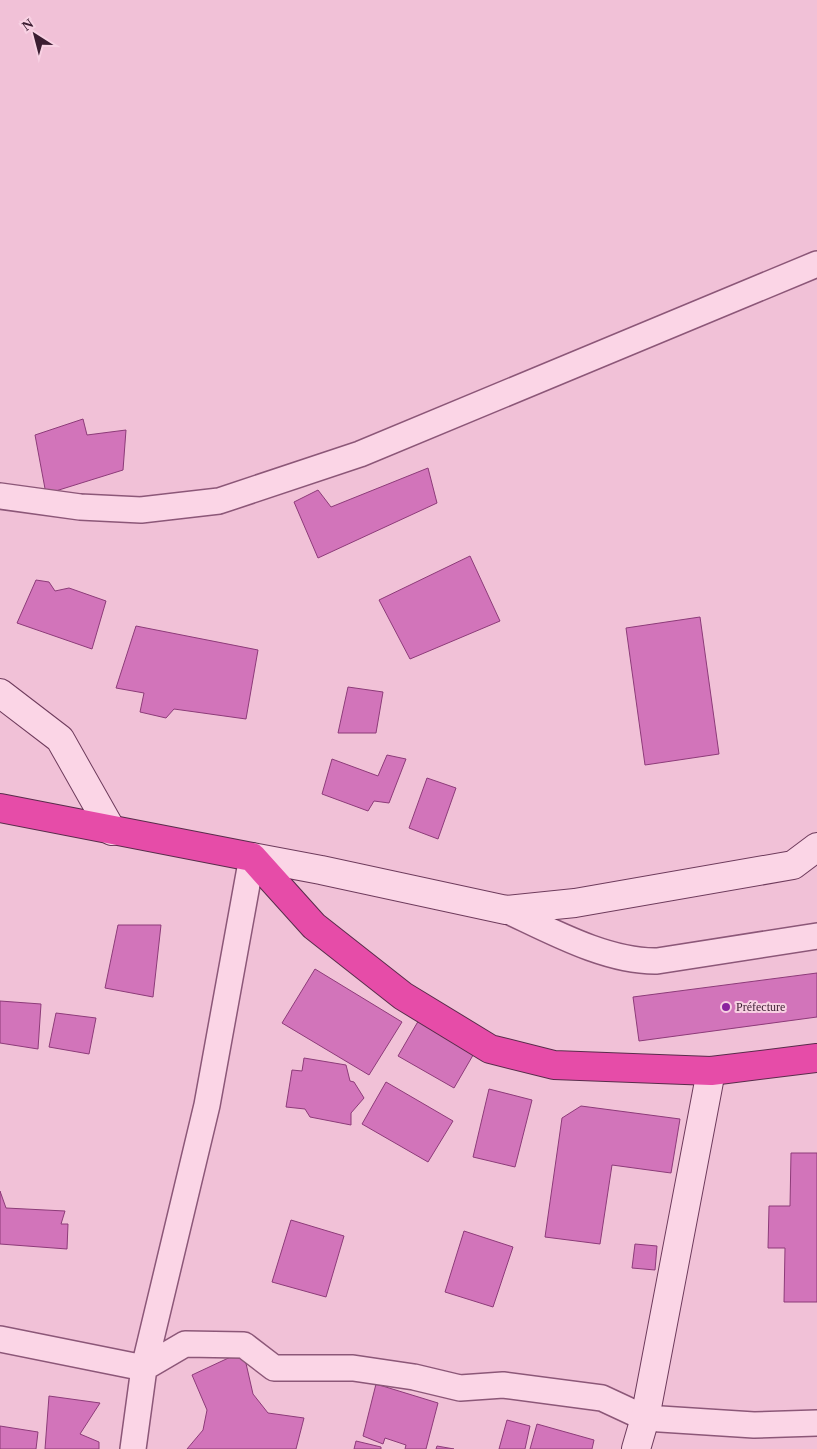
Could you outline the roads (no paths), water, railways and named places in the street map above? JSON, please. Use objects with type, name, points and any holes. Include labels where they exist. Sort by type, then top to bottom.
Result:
[{"type":"highway","points":[[0,808],[252,857],[314,926],[403,996],[490,1049],[554,1065],[711,1071],[817,1058]]},
{"type":"street","points":[[0,496],[80,507],[141,510],[219,501],[360,454],[817,264]]},
{"type":"street","points":[[0,693],[60,739],[112,831]]},
{"type":"street","points":[[506,910],[575,903],[793,865],[817,847]]},
{"type":"street","points":[[133,1449],[144,1368],[207,1105],[252,857],[506,910],[576,942],[639,961],[657,961],[817,936]]},
{"type":"street","points":[[636,1449],[645,1418],[711,1071]]},
{"type":"street","points":[[0,1340],[144,1368],[185,1344],[244,1344],[274,1368],[353,1368],[414,1377],[460,1388],[503,1385],[602,1398],[645,1418],[754,1425],[817,1423]]},
{"type":"place","name":"Préfecture","points":[[726,1007]]}]
